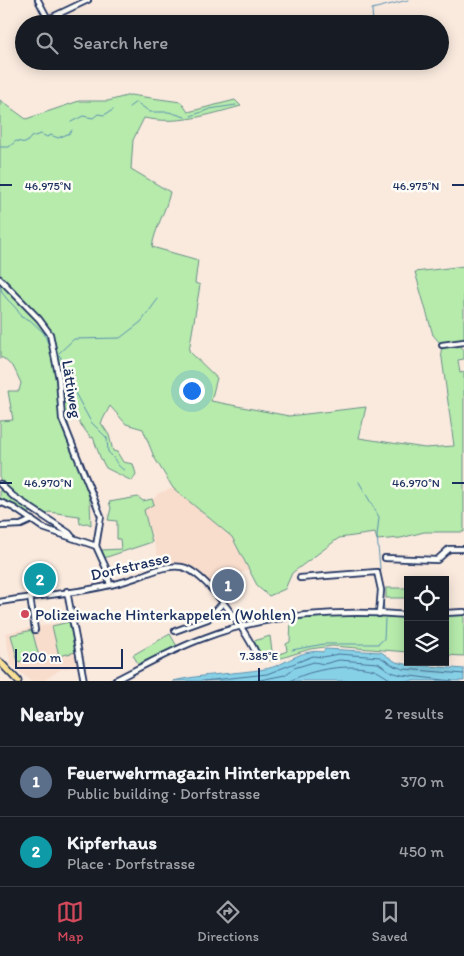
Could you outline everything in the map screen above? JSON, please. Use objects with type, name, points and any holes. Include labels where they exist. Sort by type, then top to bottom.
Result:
[{"type":"main road","points":[[0,662],[18,681]]},
{"type":"street","points":[[38,0],[46,15]]},
{"type":"street","points":[[56,15],[88,0]]},
{"type":"street","name":"Lättiweg","points":[[0,279],[44,324],[50,334],[54,351],[62,419],[100,516],[96,546]]},
{"type":"street","points":[[442,344],[464,342]]},
{"type":"street","points":[[0,484],[13,496],[70,533],[73,538]]},
{"type":"street","points":[[0,502],[54,533],[96,546],[106,568],[110,585]]},
{"type":"street","points":[[0,526],[21,525],[32,520]]},
{"type":"street","points":[[385,558],[436,560],[449,549],[464,549]]},
{"type":"street","name":"Dorfstrasse","points":[[0,602],[110,585],[167,568],[183,567],[198,576],[222,604],[254,646],[258,658]]},
{"type":"street","points":[[300,578],[378,572],[381,590],[379,614]]},
{"type":"street","points":[[67,592],[84,681]]},
{"type":"street","points":[[30,597],[35,630]]},
{"type":"street","points":[[175,631],[208,619],[222,604]]},
{"type":"street","points":[[449,613],[464,612]]},
{"type":"street","points":[[114,681],[202,638],[240,627],[327,614],[404,615]]},
{"type":"shaded area","points":[[173,488],[232,537],[249,570],[211,584],[190,566],[177,563],[161,567],[144,510],[154,504],[152,499],[157,496],[156,494]]},
{"type":"shaded area","points":[[72,620],[81,666],[60,670],[45,680],[30,681],[11,664],[5,633]]},
{"type":"green space","points":[[130,95],[181,102],[188,112],[235,100],[241,106],[205,116],[181,120],[144,118],[133,140],[131,169],[170,192],[152,247],[198,260],[195,283],[200,285],[189,351],[217,378],[211,401],[289,416],[366,407],[359,438],[425,448],[454,446],[441,351],[443,346],[461,345],[462,349],[464,349],[464,359],[458,360],[460,373],[464,372],[464,532],[424,532],[401,538],[377,540],[375,533],[339,538],[292,573],[285,589],[269,596],[258,587],[232,537],[173,488],[154,457],[143,429],[126,424],[110,406],[101,423],[109,435],[113,451],[117,452],[123,462],[133,464],[136,474],[132,481],[106,468],[93,437],[91,438],[72,413],[67,419],[90,501],[91,525],[87,523],[80,524],[79,516],[49,512],[40,518],[31,512],[28,514],[0,501],[0,421],[13,420],[8,391],[19,391],[21,383],[14,368],[3,358],[0,358],[0,100],[26,119],[79,101],[108,101]]},
{"type":"green space","points":[[464,266],[464,341],[440,343],[433,335],[415,272]]},
{"type":"green space","points":[[138,497],[143,501],[152,499],[154,504],[144,510],[152,542],[104,558],[101,550],[121,549],[120,539],[117,539],[117,521],[108,520],[111,508],[109,502]]},
{"type":"green space","points":[[386,588],[404,588],[404,598],[386,598]]},
{"type":"green space","points":[[464,614],[464,656],[449,655],[449,615]]},
{"type":"green space","points":[[334,616],[404,617],[404,652],[332,646],[310,649],[272,661],[260,657],[262,656],[254,641],[270,636],[272,651],[276,653],[275,656],[287,651],[286,644],[290,642],[291,620]]},
{"type":"green space","points":[[69,622],[76,652],[59,656],[52,626]]},
{"type":"green space","points":[[32,630],[39,657],[18,662],[11,635]]},
{"type":"green space","points":[[170,634],[178,648],[140,667],[133,655]]},
{"type":"water","points":[[325,649],[381,652],[396,662],[404,664],[404,666],[464,669],[464,681],[173,681],[265,669],[300,655],[315,651],[323,652]]},
{"type":"waterway","points":[[372,15],[372,9],[408,0]]},
{"type":"waterway","points":[[129,107],[136,102],[150,112],[169,112],[185,117]]},
{"type":"waterway","points":[[191,116],[210,109],[236,105]]},
{"type":"waterway","points":[[71,122],[83,116],[93,118],[98,114],[104,115],[113,110]]},
{"type":"waterway","points":[[0,147],[9,147],[16,141],[26,143],[31,137],[41,134],[47,137],[51,135],[58,138],[70,133],[72,130]]},
{"type":"waterway","points":[[0,286],[4,296],[16,308],[21,317],[30,320],[44,333],[51,351]]},
{"type":"waterway","points":[[59,353],[74,339],[120,338],[141,322],[158,299]]},
{"type":"waterway","points":[[55,352],[60,356],[75,393],[91,422],[107,438],[108,452],[124,470]]},
{"type":"waterway","points":[[359,482],[379,517],[377,536],[384,610]]},
{"type":"waterway","points":[[292,650],[324,644],[378,644],[384,639],[385,619]]},
{"type":"place","name":"Kipferhaus","points":[[40,579]]},
{"type":"place","name":"Feuerwehrmagazin Hinterkappelen","points":[[228,585]]},
{"type":"place","name":"Polizeiwache Hinterkappelen (Wohlen)","points":[[25,614]]}]
